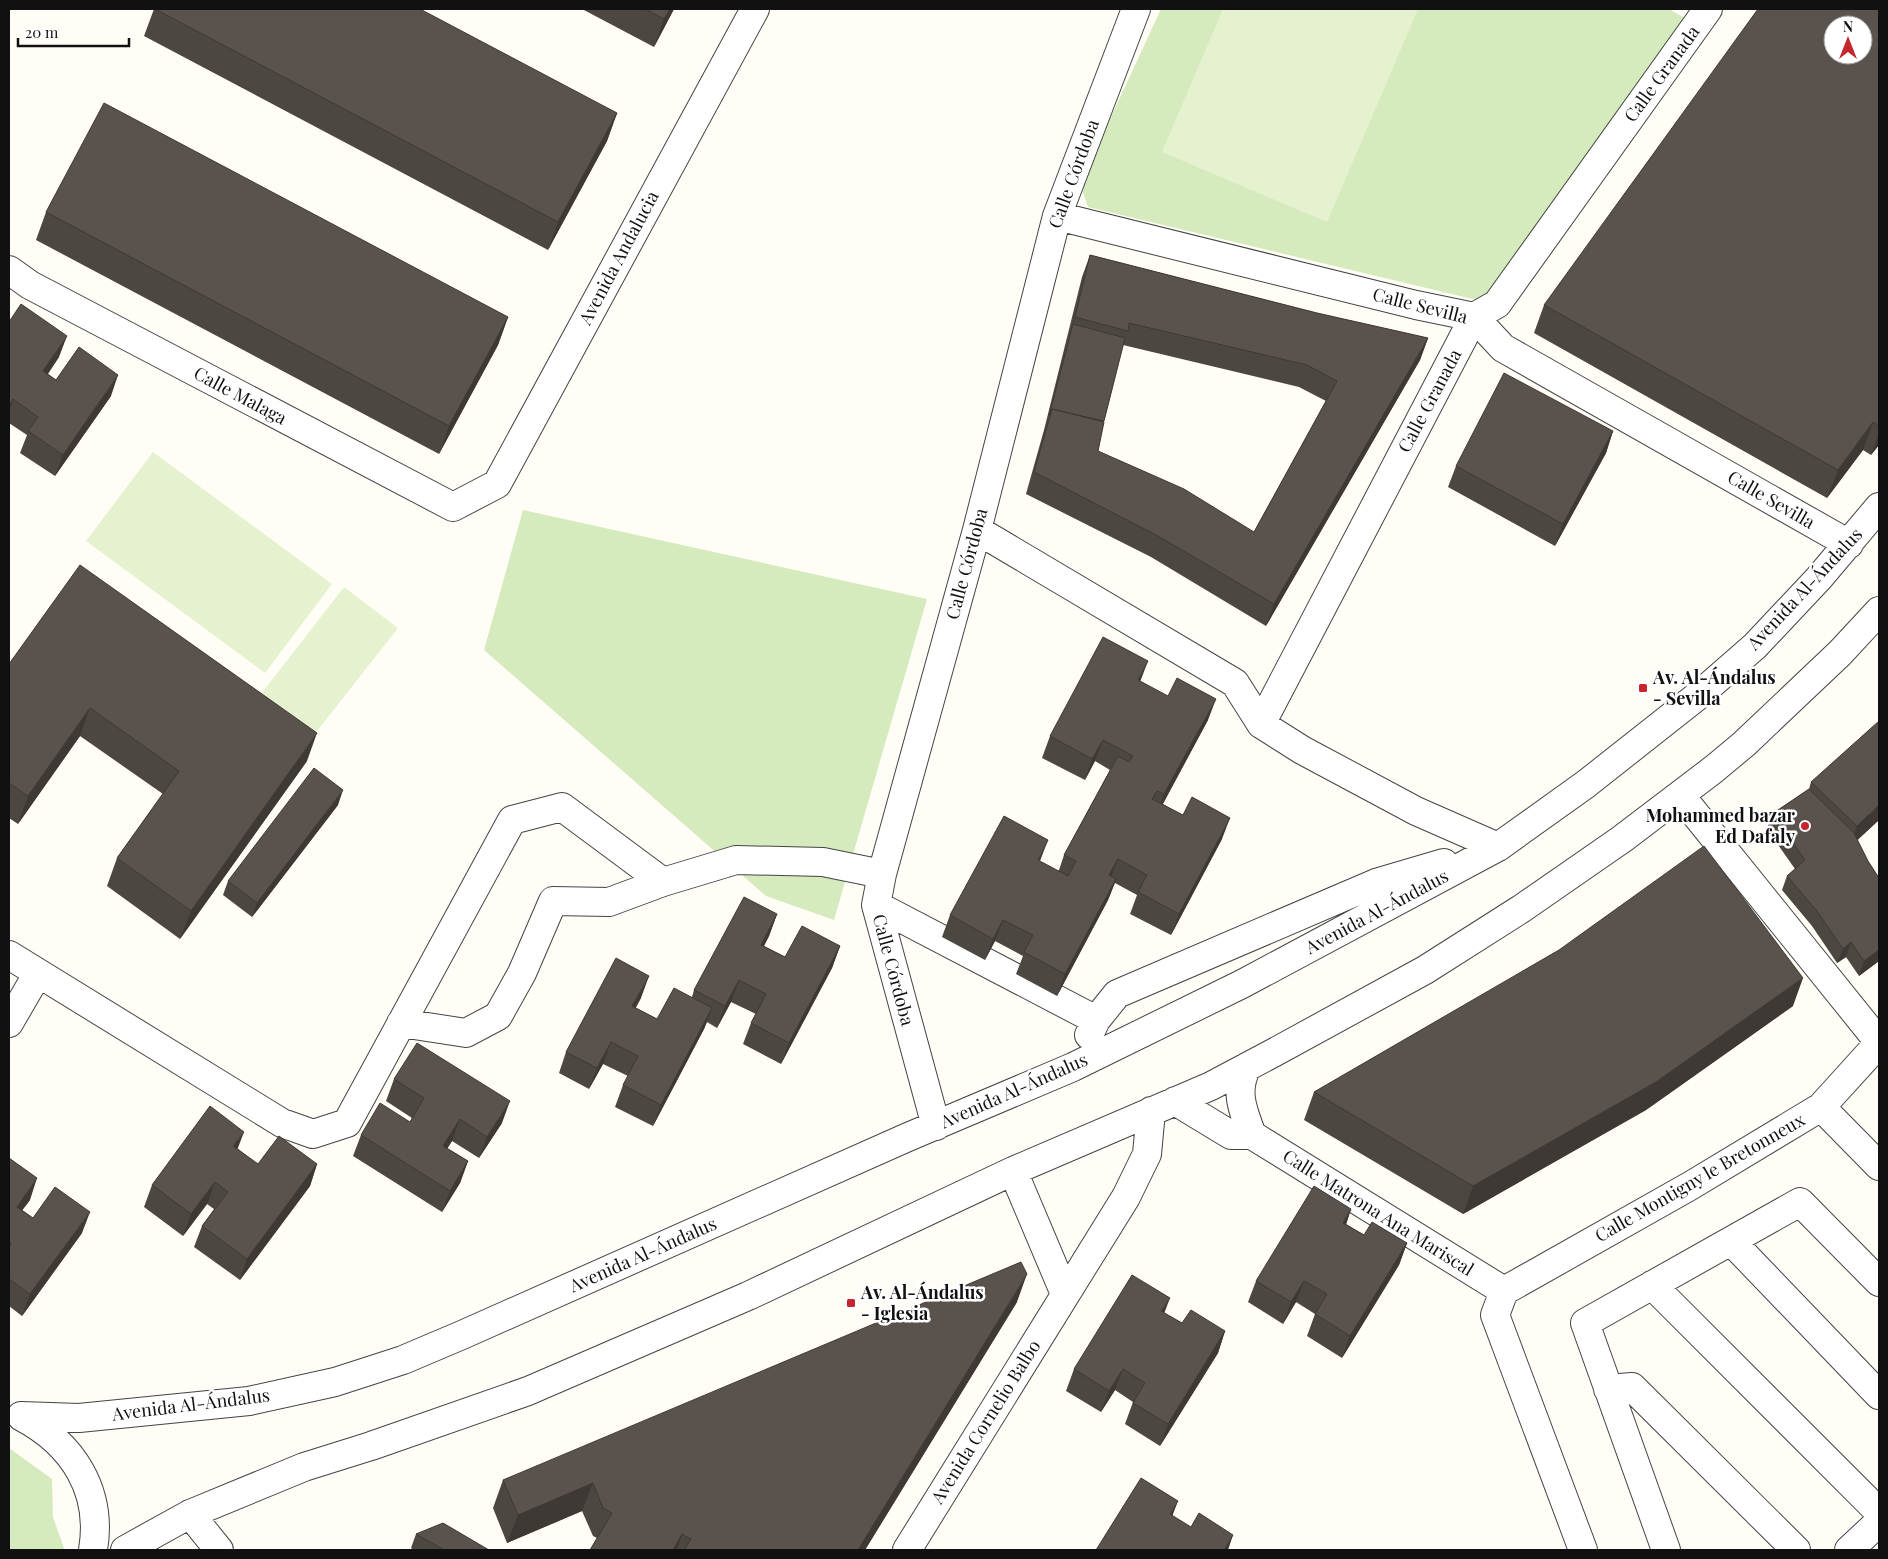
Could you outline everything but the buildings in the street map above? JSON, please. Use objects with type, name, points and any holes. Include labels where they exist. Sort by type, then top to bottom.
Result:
[{"type":"street","name":"Avenida Andalucia","points":[[473,496],[497,484],[755,9]]},
{"type":"street","name":"Calle Córdoba","points":[[936,1126],[876,905],[882,874],[977,530],[1057,216],[1136,9]]},
{"type":"street","name":"Calle Granada","points":[[1261,724],[1474,317],[1497,304],[1706,9]]},
{"type":"street","name":"Calle Sevilla","points":[[1057,216],[1416,305],[1474,317],[1503,348],[1849,544]]},
{"type":"street","name":"Calle Malaga","points":[[9,270],[30,285],[453,507],[473,496]]},
{"type":"street","name":"Avenida Al-Ándalus","points":[[15,1414],[79,1418],[250,1401],[335,1382],[403,1360],[1073,1067],[1242,984],[1498,847],[1586,784],[1700,694],[1755,646],[1819,578],[1879,507]]},
{"type":"street","points":[[977,530],[1235,683],[1261,724],[1302,750],[1416,811],[1498,847]]},
{"type":"street","points":[[125,1550],[190,1514],[304,1466],[387,1440],[528,1391],[748,1296],[1013,1171],[1211,1086],[1247,1067],[1425,970],[1521,909],[1622,839],[1744,744],[1840,653],[1879,611]]},
{"type":"street","points":[[1680,794],[1879,1043]]},
{"type":"street","points":[[9,955],[282,1123],[313,1134],[347,1123],[512,820],[562,807],[663,882]]},
{"type":"street","points":[[1073,1067],[1096,1020],[1117,994],[1376,883],[1498,847]]},
{"type":"street","points":[[401,1023],[466,1033],[498,1016],[522,973],[553,901],[609,902],[663,882],[736,860],[822,862],[882,874]]},
{"type":"street","points":[[876,905],[1096,1020]]},
{"type":"street","points":[[9,1023],[38,973]]},
{"type":"street","name":"Calle Montigny le Bretonneux","points":[[1504,1292],[1690,1186],[1821,1107],[1879,1043]]},
{"type":"street","points":[[1163,1106],[1231,1135],[1252,1135],[1246,1120],[1239,1089],[1241,1077],[1247,1067]]},
{"type":"street","name":"Avenida Cornelio Balbo","points":[[907,1550],[1126,1197],[1147,1154],[1163,1106]]},
{"type":"street","points":[[1821,1107],[1879,1166]]},
{"type":"street","name":"Calle Matrona Ana Mariscal","points":[[1252,1135],[1504,1292]]},
{"type":"street","points":[[1013,1171],[1065,1294]]},
{"type":"street","points":[[1666,1550],[1585,1323],[1800,1202],[1879,1282]]},
{"type":"street","points":[[1731,1241],[1879,1395]]},
{"type":"street","points":[[1652,1285],[1879,1512]]},
{"type":"street","points":[[1504,1292],[1495,1315],[1583,1550]]},
{"type":"street","points":[[1608,1389],[1632,1387],[1796,1550]]},
{"type":"street","points":[[15,1414],[36,1424],[62,1446],[82,1473],[93,1505],[95,1539],[93,1550]]},
{"type":"street","points":[[190,1514],[219,1550]]},
{"type":"street","points":[[1849,1550],[1879,1522]]},
{"type":"green space","points":[[1161,9],[1669,9],[1690,21],[1485,302],[1088,207],[1080,184]]},
{"type":"green space","points":[[1223,9],[1418,9],[1327,222],[1162,152]]},
{"type":"green space","points":[[153,452],[332,584],[265,673],[86,541]]},
{"type":"green space","points":[[523,510],[927,599],[834,920],[766,896],[484,650]]},
{"type":"green space","points":[[344,587],[398,628],[314,735],[261,694]]},
{"type":"green space","points":[[9,1448],[52,1479],[53,1517],[64,1548],[62,1550],[9,1550]]},
{"type":"place","name":"Av. Al-Ándalus - Sevilla","points":[[1643,688]]},
{"type":"place","name":"Mohammed bazar Ed Dafaly","points":[[1805,826]]},
{"type":"place","name":"Av. Al-Ándalus - Iglesia","points":[[851,1303]]}]
